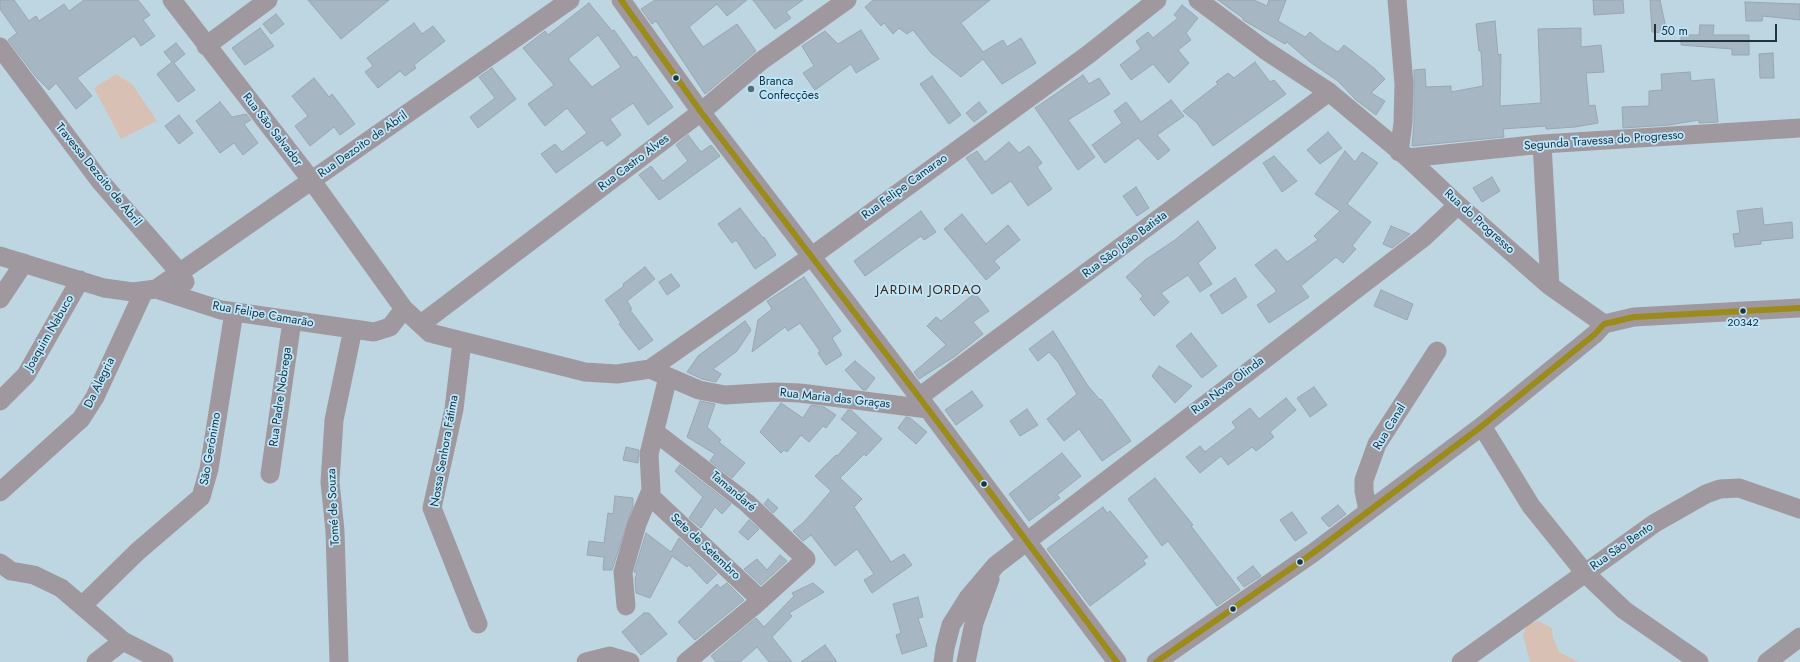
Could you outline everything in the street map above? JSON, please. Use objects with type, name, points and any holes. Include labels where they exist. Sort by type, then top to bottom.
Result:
[{"type":"street","name":"Rua São Salvador","points":[[172,0],[206,46],[312,181],[413,317]]},
{"type":"street","points":[[206,46],[268,0]]},
{"type":"street","name":"Rua Dezoito de Abril","points":[[150,290],[179,272],[312,181],[570,0]]},
{"type":"street","points":[[621,0],[701,112],[924,403],[1025,541],[1117,662]]},
{"type":"street","name":"Rua Castro Alves","points":[[413,317],[701,112],[761,61],[847,0]]},
{"type":"street","name":"Rua Felipe Camarao","points":[[650,369],[812,256],[1088,54],[1157,0]]},
{"type":"street","name":"Rua do Progresso","points":[[1198,0],[1265,50],[1329,92],[1404,155],[1550,286],[1604,324]]},
{"type":"street","points":[[1397,0],[1404,84],[1404,155]]},
{"type":"street","name":"Travessa Dezoito de Abril","points":[[0,48],[100,181],[179,272],[197,302]]},
{"type":"street","name":"Rua São João Batista","points":[[924,403],[1329,92]]},
{"type":"street","name":"Segunda Travessa do Progresso","points":[[1404,155],[1542,144],[1800,128]]},
{"type":"street","points":[[1542,144],[1550,286]]},
{"type":"street","name":"Rua Nova Olinda","points":[[943,662],[944,648],[952,625],[968,598],[996,565],[1025,541],[1423,238],[1458,205]]},
{"type":"street","name":"Rua Felipe Camarão","points":[[0,256],[104,288],[133,292],[150,290],[221,310],[234,312],[374,332],[383,330],[396,321],[413,317]]},
{"type":"street","points":[[0,299],[24,263]]},
{"type":"street","name":"Joaquim Nabuco","points":[[0,400],[26,375],[80,280]]},
{"type":"street","name":"Da Alegria","points":[[0,492],[82,419],[95,398],[150,290]]},
{"type":"street","points":[[1156,662],[1313,553],[1368,510],[1482,426],[1595,334],[1604,324],[1634,317],[1800,308]]},
{"type":"street","name":"São Gerônimo","points":[[82,606],[137,552],[201,497],[210,469],[234,312]]},
{"type":"street","points":[[413,317],[430,333],[585,372],[617,374],[650,369]]},
{"type":"street","name":"Rua Padre Nobrega","points":[[270,474],[292,320]]},
{"type":"street","name":"Tomé de Souza","points":[[338,662],[335,531],[330,482],[334,420],[353,329]]},
{"type":"street","name":"Nossa Senhora Fátima","points":[[462,342],[454,409],[432,508],[478,624]]},
{"type":"street","name":"Rua Canal","points":[[1368,510],[1364,491],[1364,480],[1377,444],[1437,351]]},
{"type":"street","name":"Rua Maria das Graças","points":[[650,369],[699,390],[725,395],[775,392],[800,393],[924,403]]},
{"type":"street","points":[[626,606],[623,572],[637,524],[651,490],[650,454],[668,378]]},
{"type":"street","points":[[1482,426],[1531,506],[1584,573],[1624,610],[1699,662]]},
{"type":"street","name":"Tamandaré","points":[[655,432],[747,503],[806,559],[761,600]]},
{"type":"street","name":"Rua São Bento","points":[[1461,662],[1655,523],[1706,494],[1720,489],[1739,488],[1800,509]]},
{"type":"street","name":"Sete de Setembro","points":[[649,495],[761,600]]},
{"type":"street","name":"Rua Nova Olinda","points":[[966,662],[974,623],[996,565]]},
{"type":"street","points":[[4,571],[34,575],[61,588],[123,641],[164,662]]},
{"type":"street","points":[[686,662],[761,600]]},
{"type":"street","points":[[1767,662],[1800,637]]},
{"type":"street","points":[[96,662],[123,641]]},
{"type":"street","points":[[586,662],[610,656],[630,662]]},
{"type":"shaded area","points":[[116,74],[132,84],[157,121],[121,139],[94,88]]},
{"type":"shaded area","points":[[1539,621],[1552,628],[1553,638],[1559,652],[1579,662],[1530,662],[1523,635],[1527,624]]},
{"type":"building","points":[[0,0],[14,0],[29,21],[36,16],[39,21],[64,4],[69,11],[84,0],[138,0],[150,15],[143,20],[155,36],[141,46],[134,36],[77,78],[92,96],[76,109],[56,83],[49,90],[37,78],[8,40],[17,33],[0,9]]},
{"type":"building","points":[[308,0],[389,0],[341,39]]},
{"type":"building","points":[[655,0],[747,0],[727,16],[717,4],[689,27],[703,47],[737,24],[756,51],[705,94],[656,21],[652,24],[641,9]]},
{"type":"building","points":[[753,0],[803,0],[786,12],[791,18],[775,29]]},
{"type":"building","points":[[873,0],[990,0],[961,23],[983,52],[1003,40],[1007,47],[1021,38],[1036,63],[1002,84],[983,59],[961,77],[931,53],[913,30],[907,34],[899,28],[893,34],[884,23],[881,26],[865,7]]},
{"type":"building","points":[[1218,0],[1254,0],[1267,6],[1269,0],[1286,0],[1278,21],[1305,37],[1310,32],[1338,52],[1344,45],[1374,68],[1385,79],[1371,93],[1385,101],[1376,115],[1356,100],[1338,81],[1310,62],[1287,42],[1285,44],[1243,20],[1243,18]]},
{"type":"building","points":[[1593,0],[1623,0],[1624,13],[1594,15]]},
{"type":"building","points":[[1650,0],[1660,0],[1667,33],[1652,32]]},
{"type":"building","points":[[1745,2],[1800,4],[1800,20],[1763,16],[1762,21],[1746,21]]},
{"type":"building","points":[[589,3],[612,31],[614,30],[634,58],[636,56],[673,107],[648,125],[633,103],[610,119],[621,135],[607,146],[602,140],[556,173],[541,154],[555,144],[562,152],[587,133],[567,108],[545,126],[528,104],[554,85],[523,48],[545,31],[548,35]],"holes":[[[598,35],[621,67],[592,87],[568,59]]]},
{"type":"building","points":[[1182,5],[1198,18],[1186,33],[1191,40],[1178,50],[1189,63],[1169,83],[1153,64],[1131,80],[1120,65],[1141,49],[1136,41],[1148,32],[1153,38],[1178,18],[1174,15]]},
{"type":"building","points":[[276,14],[284,24],[271,34],[263,24]]},
{"type":"building","points":[[1495,21],[1498,55],[1501,54],[1500,106],[1541,103],[1538,29],[1581,28],[1581,47],[1601,45],[1604,72],[1586,73],[1589,106],[1595,105],[1598,123],[1575,127],[1546,129],[1546,126],[1503,129],[1504,137],[1412,146],[1414,123],[1414,70],[1425,69],[1426,87],[1451,86],[1451,92],[1483,86],[1481,51],[1479,51],[1476,24]]},
{"type":"building","points":[[414,23],[422,34],[433,26],[445,41],[414,65],[416,68],[405,76],[400,71],[378,88],[365,72],[373,66],[367,58]]},
{"type":"building","points":[[1700,25],[1714,25],[1713,35],[1749,35],[1749,55],[1732,55],[1732,49],[1681,45],[1681,35],[1699,35]]},
{"type":"building","points":[[260,28],[274,46],[245,65],[232,48]]},
{"type":"building","points":[[861,30],[879,59],[856,73],[851,64],[815,90],[803,73],[814,66],[802,46],[825,31],[838,44]]},
{"type":"building","points":[[176,43],[185,54],[174,63],[195,90],[178,102],[157,74],[172,62],[164,52]]},
{"type":"building","points":[[1773,53],[1774,78],[1760,78],[1759,54]]},
{"type":"building","points":[[1255,62],[1270,82],[1274,80],[1286,94],[1213,146],[1197,123],[1183,111],[1218,84],[1216,82],[1228,73],[1234,78]]},
{"type":"building","points":[[492,68],[516,99],[478,128],[470,117],[495,98],[479,77]]},
{"type":"building","points":[[1690,72],[1691,81],[1714,79],[1718,122],[1699,123],[1699,120],[1669,125],[1623,128],[1622,107],[1649,106],[1649,91],[1662,90],[1661,74]]},
{"type":"building","points":[[1083,75],[1089,84],[1099,78],[1110,94],[1068,120],[1095,157],[1078,170],[1035,108]]},
{"type":"building","points":[[932,76],[961,115],[949,124],[920,84]]},
{"type":"building","points":[[314,78],[329,97],[332,94],[355,124],[340,135],[334,127],[310,146],[295,126],[308,116],[292,96]]},
{"type":"building","points":[[1171,100],[1184,116],[1157,135],[1170,150],[1158,160],[1138,138],[1105,163],[1092,145],[1122,123],[1114,111],[1126,102],[1141,122]]},
{"type":"building","points":[[220,102],[232,117],[246,114],[251,120],[244,124],[258,143],[243,155],[234,143],[220,153],[196,121]]},
{"type":"building","points":[[979,102],[987,112],[974,122],[966,113]]},
{"type":"building","points":[[179,115],[193,133],[179,144],[165,126]]},
{"type":"building","points":[[1328,132],[1342,148],[1320,164],[1307,150]]},
{"type":"building","points":[[688,135],[701,152],[711,145],[720,156],[659,200],[639,175],[651,166],[663,181],[688,161],[676,145]]},
{"type":"building","points":[[1009,142],[1019,153],[1029,146],[1042,163],[1037,167],[1052,189],[1028,206],[1011,181],[992,194],[966,158],[977,151],[985,162]]},
{"type":"building","points":[[1345,151],[1355,162],[1362,152],[1378,163],[1347,204],[1371,222],[1352,246],[1356,249],[1343,263],[1336,257],[1301,286],[1309,297],[1269,323],[1257,305],[1276,292],[1276,290],[1255,265],[1276,249],[1287,262],[1318,240],[1314,236],[1340,211],[1315,194]]},
{"type":"building","points":[[1274,156],[1297,181],[1282,192],[1263,163]]},
{"type":"building","points":[[1492,177],[1500,191],[1482,202],[1473,188]]},
{"type":"building","points":[[1136,187],[1149,208],[1137,216],[1123,196]]},
{"type":"building","points":[[740,208],[763,238],[764,237],[776,255],[755,269],[736,240],[732,243],[718,224]]},
{"type":"building","points":[[1762,208],[1764,225],[1792,222],[1793,238],[1761,241],[1761,244],[1735,247],[1733,234],[1740,233],[1737,211]]},
{"type":"building","points":[[921,211],[936,232],[924,240],[921,236],[865,276],[854,261]]},
{"type":"building","points":[[962,214],[986,244],[1008,225],[1020,240],[994,261],[1000,268],[986,280],[944,229]]},
{"type":"building","points":[[1198,221],[1216,248],[1198,263],[1212,284],[1200,292],[1188,275],[1161,293],[1169,302],[1154,316],[1140,299],[1143,296],[1126,277],[1145,260],[1175,240]]},
{"type":"building","points":[[1391,226],[1410,234],[1392,248],[1383,244]]},
{"type":"building","points":[[645,267],[655,279],[627,301],[632,309],[630,310],[653,340],[639,350],[619,324],[621,323],[605,300],[624,286],[623,284]]},
{"type":"building","points":[[671,274],[680,286],[667,295],[659,282]]},
{"type":"building","points":[[804,277],[841,331],[832,338],[842,355],[826,365],[818,353],[820,351],[800,323],[788,331],[785,327],[752,352],[758,320],[772,309],[767,301]]},
{"type":"building","points":[[1235,278],[1247,297],[1222,314],[1210,295]]},
{"type":"building","points":[[1381,290],[1413,304],[1407,320],[1374,306]]},
{"type":"building","points":[[975,293],[989,311],[973,322],[983,334],[954,357],[919,379],[914,372],[946,345],[927,326],[936,317],[941,321]]},
{"type":"building","points":[[745,321],[751,330],[737,351],[713,369],[721,374],[716,382],[702,379],[687,372],[698,356]]},
{"type":"building","points":[[1053,331],[1088,386],[1100,400],[1101,399],[1131,441],[1102,461],[1079,429],[1064,441],[1047,419],[1077,394],[1058,362],[1049,352],[1038,361],[1029,349]]},
{"type":"building","points":[[1191,333],[1217,366],[1202,378],[1176,346]]},
{"type":"building","points":[[855,361],[875,378],[866,390],[863,390],[845,370]]},
{"type":"building","points":[[1159,366],[1192,386],[1175,403],[1152,376]]},
{"type":"building","points":[[1314,387],[1327,405],[1310,417],[1297,398]]},
{"type":"building","points":[[972,391],[983,406],[956,425],[945,410]]},
{"type":"building","points":[[1286,398],[1296,410],[1270,432],[1274,437],[1256,451],[1252,447],[1228,465],[1221,456],[1200,473],[1186,457],[1200,446],[1205,452],[1236,428],[1232,422],[1250,408],[1259,419]]},
{"type":"building","points":[[700,401],[715,404],[707,427],[721,440],[719,442],[745,463],[732,478],[710,461],[715,454],[687,437]]},
{"type":"building","points":[[781,403],[803,418],[811,405],[824,407],[836,415],[826,428],[823,426],[809,442],[801,435],[787,452],[784,450],[781,453],[760,432]]},
{"type":"building","points":[[1027,409],[1038,425],[1020,436],[1010,421]]},
{"type":"building","points":[[848,410],[851,410],[882,439],[866,456],[864,454],[840,478],[862,499],[854,507],[891,562],[904,554],[912,565],[872,593],[864,580],[874,574],[857,549],[835,566],[811,535],[803,541],[793,531],[804,522],[831,491],[815,476],[836,455],[837,456],[858,433],[841,419]]},
{"type":"building","points":[[906,417],[910,418],[927,432],[916,444],[898,428]]},
{"type":"building","points":[[626,447],[639,450],[638,463],[623,460]]},
{"type":"building","points":[[1062,453],[1081,476],[1057,495],[1060,498],[1029,521],[1009,494]]},
{"type":"building","points":[[680,465],[731,504],[722,514],[715,507],[701,528],[689,518],[703,497],[675,471]]},
{"type":"building","points":[[1155,478],[1193,525],[1191,526],[1240,590],[1217,606],[1168,541],[1162,546],[1128,499]]},
{"type":"building","points":[[615,496],[633,498],[633,506],[612,570],[603,570],[604,557],[587,555],[589,541],[604,543],[608,513],[613,514]]},
{"type":"building","points":[[768,499],[778,508],[773,513],[764,504]]},
{"type":"building","points":[[1338,505],[1346,514],[1329,527],[1321,518]]},
{"type":"building","points":[[1103,507],[1107,513],[1110,511],[1148,557],[1143,560],[1146,564],[1090,606],[1047,549]]},
{"type":"building","points":[[1292,512],[1307,533],[1295,541],[1280,520]]},
{"type":"building","points":[[749,520],[759,529],[748,540],[739,532]]},
{"type":"building","points":[[646,533],[671,552],[679,538],[717,574],[707,584],[689,565],[687,567],[672,556],[650,598],[636,593],[635,578],[637,573],[634,572]]},
{"type":"building","points":[[780,555],[787,561],[761,585],[744,569],[757,559],[767,570]]},
{"type":"building","points":[[1253,566],[1261,576],[1244,587],[1237,578]]},
{"type":"building","points":[[727,583],[744,600],[695,640],[678,622],[717,584],[720,588]]},
{"type":"building","points":[[813,583],[824,592],[789,613],[792,616],[772,637],[792,662],[769,662],[757,647],[740,662],[716,662],[711,656],[756,618],[764,627],[794,596],[792,593]]},
{"type":"building","points":[[918,597],[923,617],[918,618],[927,646],[902,654],[896,635],[901,633],[893,604]]},
{"type":"building","points":[[644,613],[649,613],[667,634],[641,655],[622,632]]},
{"type":"building","points":[[825,645],[837,662],[801,662]]},
{"type":"transit line","points":[[621,0],[701,112],[919,397],[1117,662]]},
{"type":"transit line","points":[[1156,662],[1313,553],[1482,426],[1595,334],[1604,324],[1634,317],[1800,308]]},
{"type":"place","name":"Branca Confecções","points":[[751,89]]},
{"type":"place","name":"20342","points":[[1743,311]]},
{"type":"district","name":"JARDIM JORDAO","points":[[929,291]]}]
